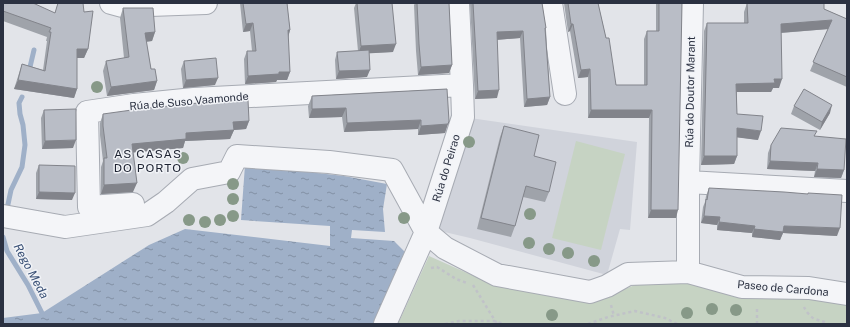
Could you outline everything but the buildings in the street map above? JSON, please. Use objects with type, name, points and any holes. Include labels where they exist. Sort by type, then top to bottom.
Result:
[{"type":"street","points":[[111,3],[122,6],[206,3]]},
{"type":"street","name":"Rúa do Peirao","points":[[385,324],[426,232],[462,117],[458,3]]},
{"type":"street","points":[[551,3],[565,94]]},
{"type":"street","name":"Rúa do Doutor Marant","points":[[688,272],[688,182],[692,3]]},
{"type":"street","name":"Rúa de Suso Vaamonde","points":[[166,202],[89,207],[87,112],[134,105],[194,99],[462,85]]},
{"type":"street","points":[[3,216],[65,227],[147,215],[166,202],[192,179],[229,172],[237,156],[329,162],[392,170],[426,232]]},
{"type":"street","points":[[688,182],[847,191]]},
{"type":"street","name":"Paseo de Cardona","points":[[426,232],[445,248],[497,275],[590,292],[607,286],[628,274],[688,272],[742,286],[809,288],[847,294]]},
{"type":"path","points":[[473,285],[497,324]]},
{"type":"path","points":[[756,324],[757,302]]},
{"type":"path","points":[[802,302],[806,311],[814,319],[827,322],[828,324]]},
{"type":"path","points":[[588,324],[608,317],[635,311],[665,318],[677,324]]},
{"type":"path","points":[[444,324],[459,321],[494,321],[504,324]]},
{"type":"shaded area","points":[[470,118],[637,142],[630,230],[620,229],[607,275],[436,230]]},
{"type":"green space","points":[[576,141],[625,154],[601,250],[552,238]]},
{"type":"green space","points":[[429,256],[494,285],[589,303],[635,285],[682,282],[811,297],[847,303],[847,324],[398,324]]},
{"type":"water","points":[[245,165],[344,176],[387,184],[383,209],[385,232],[352,230],[351,238],[394,241],[405,252],[373,324],[3,324],[3,318],[42,313],[149,245],[185,229],[330,246],[330,226],[241,220]]},
{"type":"waterway","name":"Rego Meda","points":[[30,67],[34,50]]},
{"type":"waterway","name":"Rego Meda","points":[[7,209],[11,190],[22,167],[25,145],[19,103],[22,97]]},
{"type":"waterway","name":"Rego Meda","points":[[3,237],[7,251],[28,285],[42,313]]},
{"type":"district","name":"AS CASAS DO PORTO","points":[[148,161]]}]
